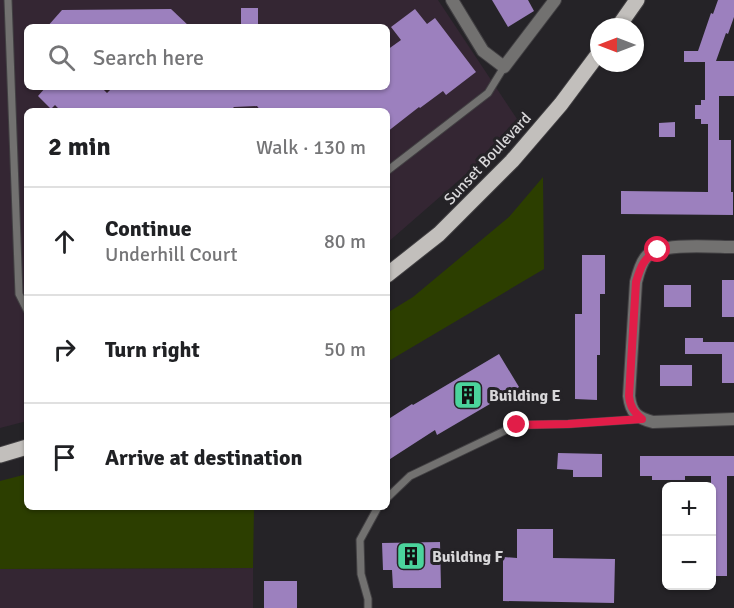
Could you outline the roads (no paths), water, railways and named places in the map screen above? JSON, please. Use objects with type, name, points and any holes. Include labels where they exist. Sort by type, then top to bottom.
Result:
[{"type":"main road","points":[[624,18],[637,0]]},
{"type":"main road","name":"Sunset Boulevard","points":[[390,273],[439,234],[512,162],[561,104],[590,65]]},
{"type":"main road","points":[[0,455],[24,448]]},
{"type":"street","points":[[452,0],[483,51],[504,67],[555,0]]},
{"type":"street","points":[[734,247],[668,247],[647,256],[636,282],[629,396],[634,412],[642,419],[653,422],[734,419]]},
{"type":"lane","points":[[8,0],[19,294],[24,304]]},
{"type":"lane","points":[[390,169],[488,93],[504,67]]},
{"type":"lane","points":[[390,495],[410,476],[517,425],[642,419]]},
{"type":"lane","points":[[368,608],[368,599],[361,574],[360,540],[376,510]]},
{"type":"place","name":"Building E","points":[[468,395]]},
{"type":"place","name":"Building F","points":[[411,556]]}]
